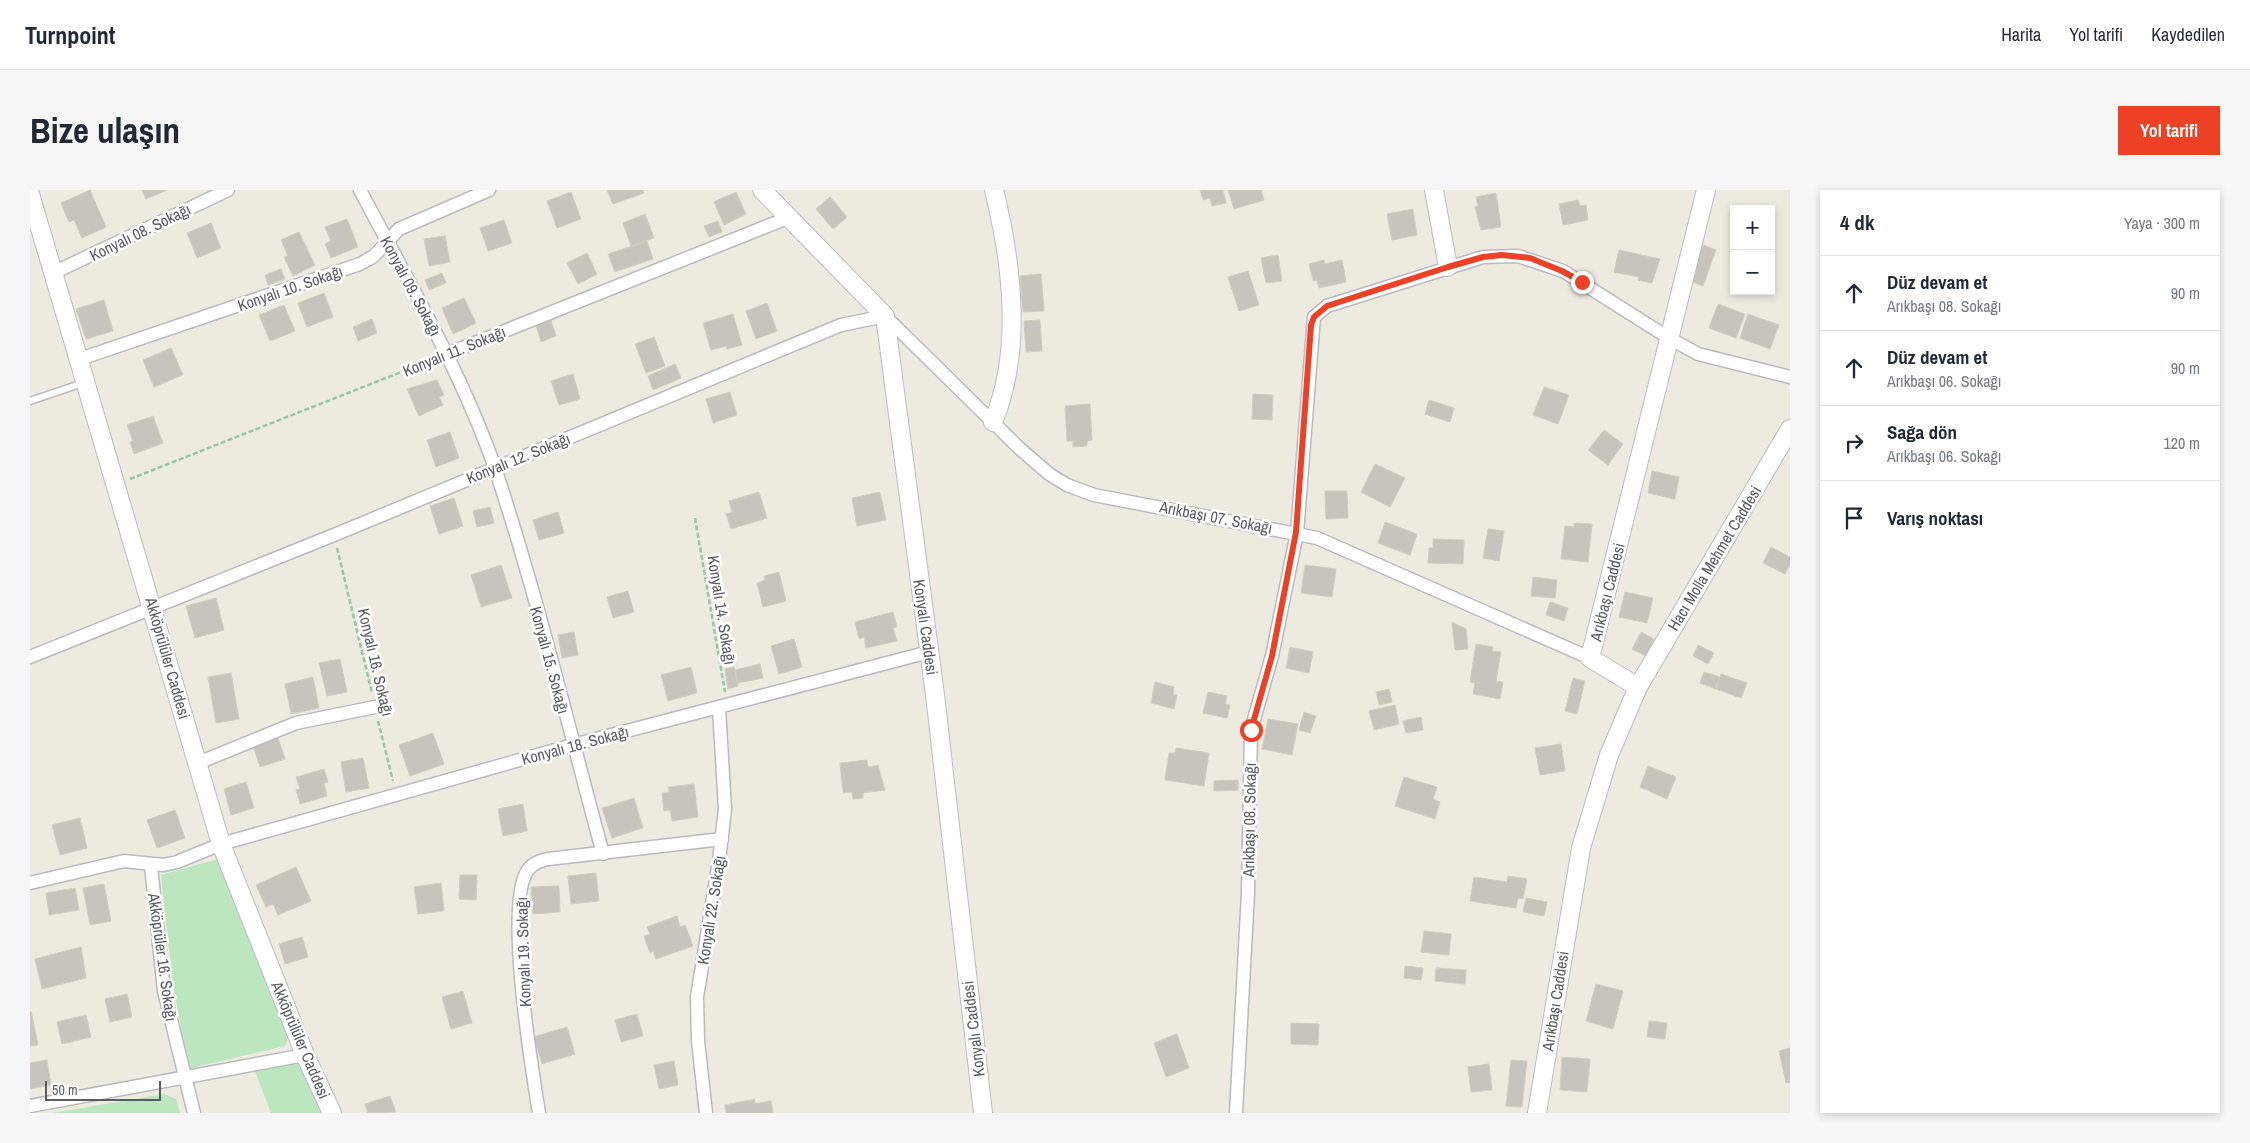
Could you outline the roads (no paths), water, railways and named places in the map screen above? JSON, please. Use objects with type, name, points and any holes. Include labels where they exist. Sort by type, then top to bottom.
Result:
[{"type":"street","name":"Konyalı 08. Sokağı","points":[[53,274],[228,190]]},
{"type":"street","name":"Konyalı 09. Sokağı","points":[[360,190],[447,354],[494,467]]},
{"type":"street","name":"Konyalı 10. Sokağı","points":[[77,360],[360,264],[374,256],[392,234],[410,224],[489,190]]},
{"type":"street","points":[[762,190],[884,316]]},
{"type":"street","points":[[993,422],[1005,391],[1011,350],[1006,253],[994,190]]},
{"type":"street","points":[[1434,190],[1448,267]]},
{"type":"street","name":"Arıkbaşı Caddesi","points":[[1537,1113],[1581,848],[1609,755],[1638,687],[1590,658],[1706,190]]},
{"type":"street","name":"Akköprülüler Caddesi","points":[[30,194],[77,360],[117,484],[221,844],[305,1055],[332,1113]]},
{"type":"street","name":"Konyalı 11. Sokağı","points":[[447,354],[790,217]]},
{"type":"street","name":"Arıkbaşı 08. Sokağı","points":[[1236,1113],[1248,894],[1251,730],[1272,656],[1296,532],[1311,325],[1314,317],[1327,306],[1483,257],[1502,255],[1530,258],[1562,271],[1582,282],[1669,338],[1698,354],[1790,376]]},
{"type":"street","name":"Arıkbaşı 07. Sokağı","points":[[884,316],[1049,474],[1067,485],[1094,495],[1296,532],[1342,547],[1590,658]]},
{"type":"street","name":"Konyalı 12. Sokağı","points":[[30,657],[334,535],[494,467],[841,325],[884,316]]},
{"type":"street","name":"Konyalı Caddesi","points":[[884,316],[930,652],[983,1113]]},
{"type":"street","name":"Hacı Molla Mehmet Caddesi","points":[[1638,687],[1790,429]]},
{"type":"street","name":"Konyalı 15. Sokağı","points":[[494,467],[537,609],[603,854]]},
{"type":"street","name":"Konyalı 18. Sokağı","points":[[30,883],[124,861],[151,866],[177,862],[221,844],[396,794],[573,745],[930,652]]},
{"type":"street","points":[[198,763],[289,725],[375,707]]},
{"type":"street","name":"Konyalı 22. Sokağı","points":[[706,1113],[698,1041],[698,997],[722,838],[725,795],[723,707]]},
{"type":"street","name":"Konyalı 19. Sokağı","points":[[539,1113],[528,1046],[521,975],[519,912],[523,879],[528,869],[536,862],[722,838]]},
{"type":"street","name":"Akköprüler 16. Sokağı","points":[[151,866],[164,992],[194,1113]]},
{"type":"street","points":[[30,1106],[305,1055]]},
{"type":"lane","points":[[30,400],[84,383]]}]
